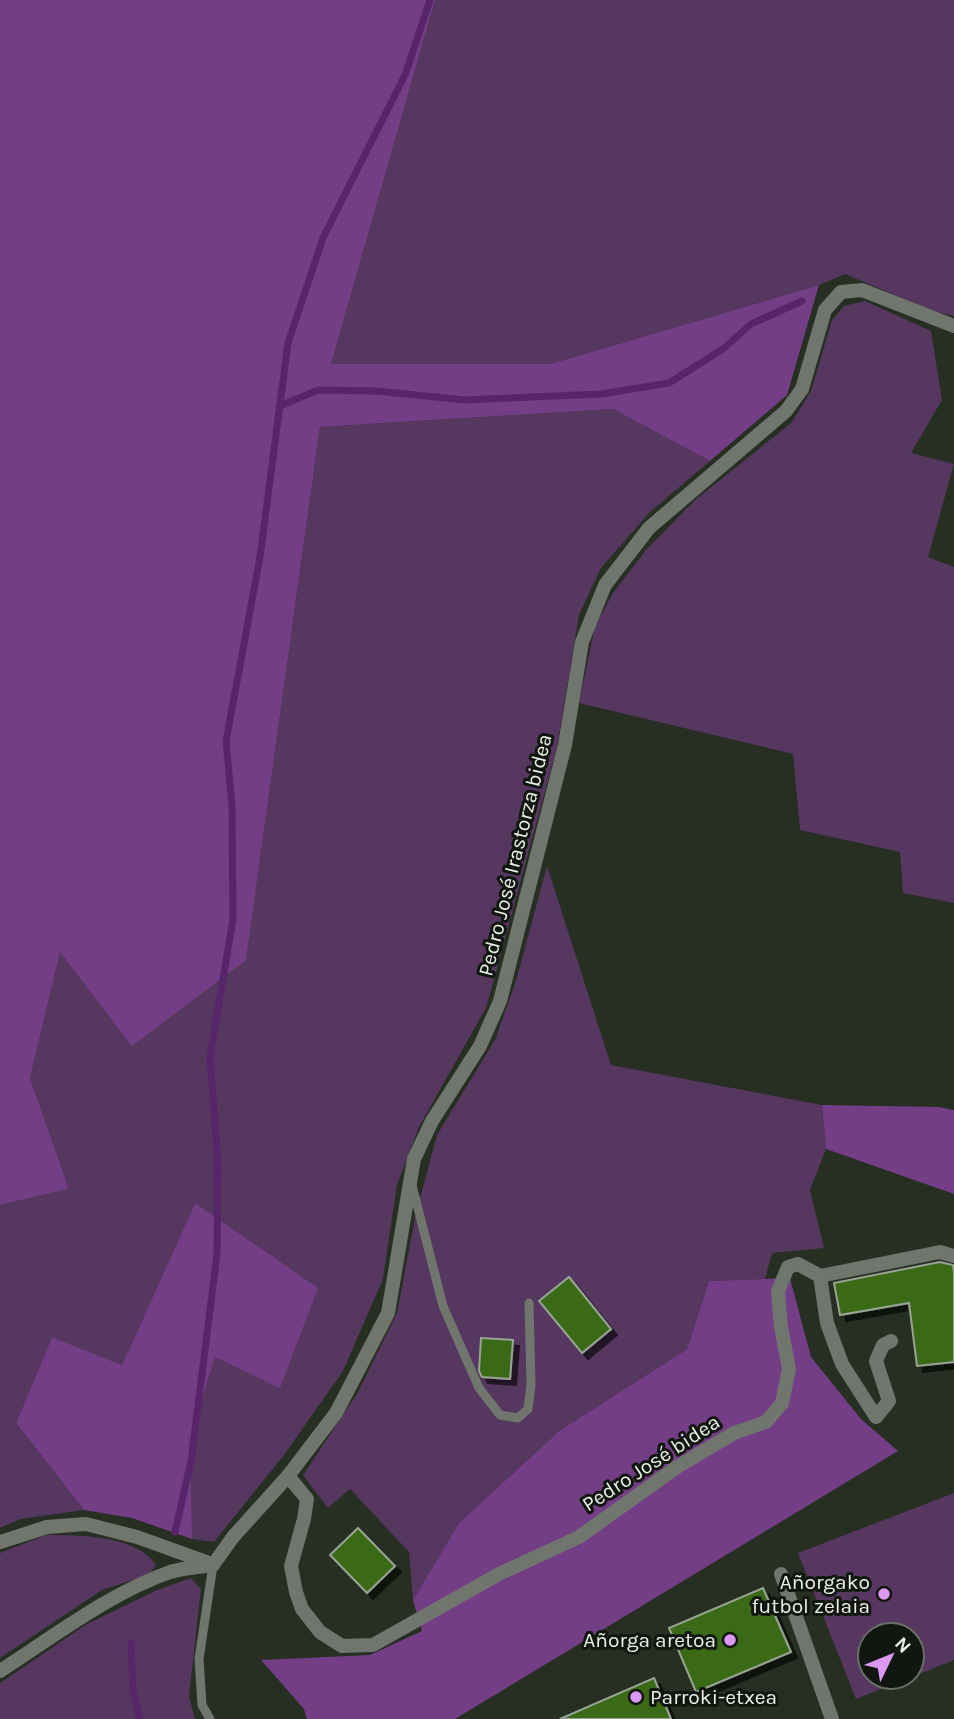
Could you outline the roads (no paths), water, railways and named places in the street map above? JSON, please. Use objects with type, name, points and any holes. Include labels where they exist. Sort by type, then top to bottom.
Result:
[{"type":"street","name":"Pedro José Irastorza bidea","points":[[213,1565],[233,1537],[288,1476],[336,1413],[388,1313],[414,1159],[432,1121],[480,1046],[500,1002],[565,745],[582,642],[605,585],[649,528],[786,411],[802,389],[825,310],[841,292],[863,290],[954,326]]},
{"type":"street","points":[[891,1341],[883,1345],[876,1362],[889,1401],[876,1417],[842,1364],[827,1323],[820,1276],[940,1252],[954,1256]]},
{"type":"street","name":"Pedro José bidea","points":[[288,1476],[307,1499],[291,1566],[302,1609],[320,1632],[342,1646],[373,1646],[499,1574],[579,1536],[677,1467],[734,1433],[766,1422],[782,1403],[789,1369],[778,1291],[788,1267],[798,1264],[820,1276]]},
{"type":"street","points":[[0,1542],[47,1527],[86,1524],[137,1537],[213,1565]]},
{"type":"street","points":[[0,1671],[80,1618],[132,1590],[171,1572],[213,1565]]},
{"type":"street","points":[[781,1574],[832,1719]]},
{"type":"lane","points":[[411,1180],[443,1306],[479,1388],[499,1415],[518,1418],[528,1409],[531,1385],[529,1303]]},
{"type":"lane","points":[[210,1719],[202,1704],[199,1659],[213,1565]]},
{"type":"waterway","points":[[175,1532],[191,1461],[217,1254],[218,1165],[210,1057],[233,919],[232,805],[226,741],[260,557],[288,343],[323,238],[405,75],[430,0]]},
{"type":"waterway","points":[[280,406],[318,390],[377,391],[464,400],[601,394],[669,383],[723,349],[751,324],[802,301]]},
{"type":"waterway","points":[[131,1643],[133,1691],[140,1719]]},
{"type":"place","name":"Añorgako futbol zelaia","points":[[884,1594]]},
{"type":"place","name":"Añorga aretoa","points":[[730,1640]]},
{"type":"place","name":"Parroki-etxea","points":[[636,1697]]}]
